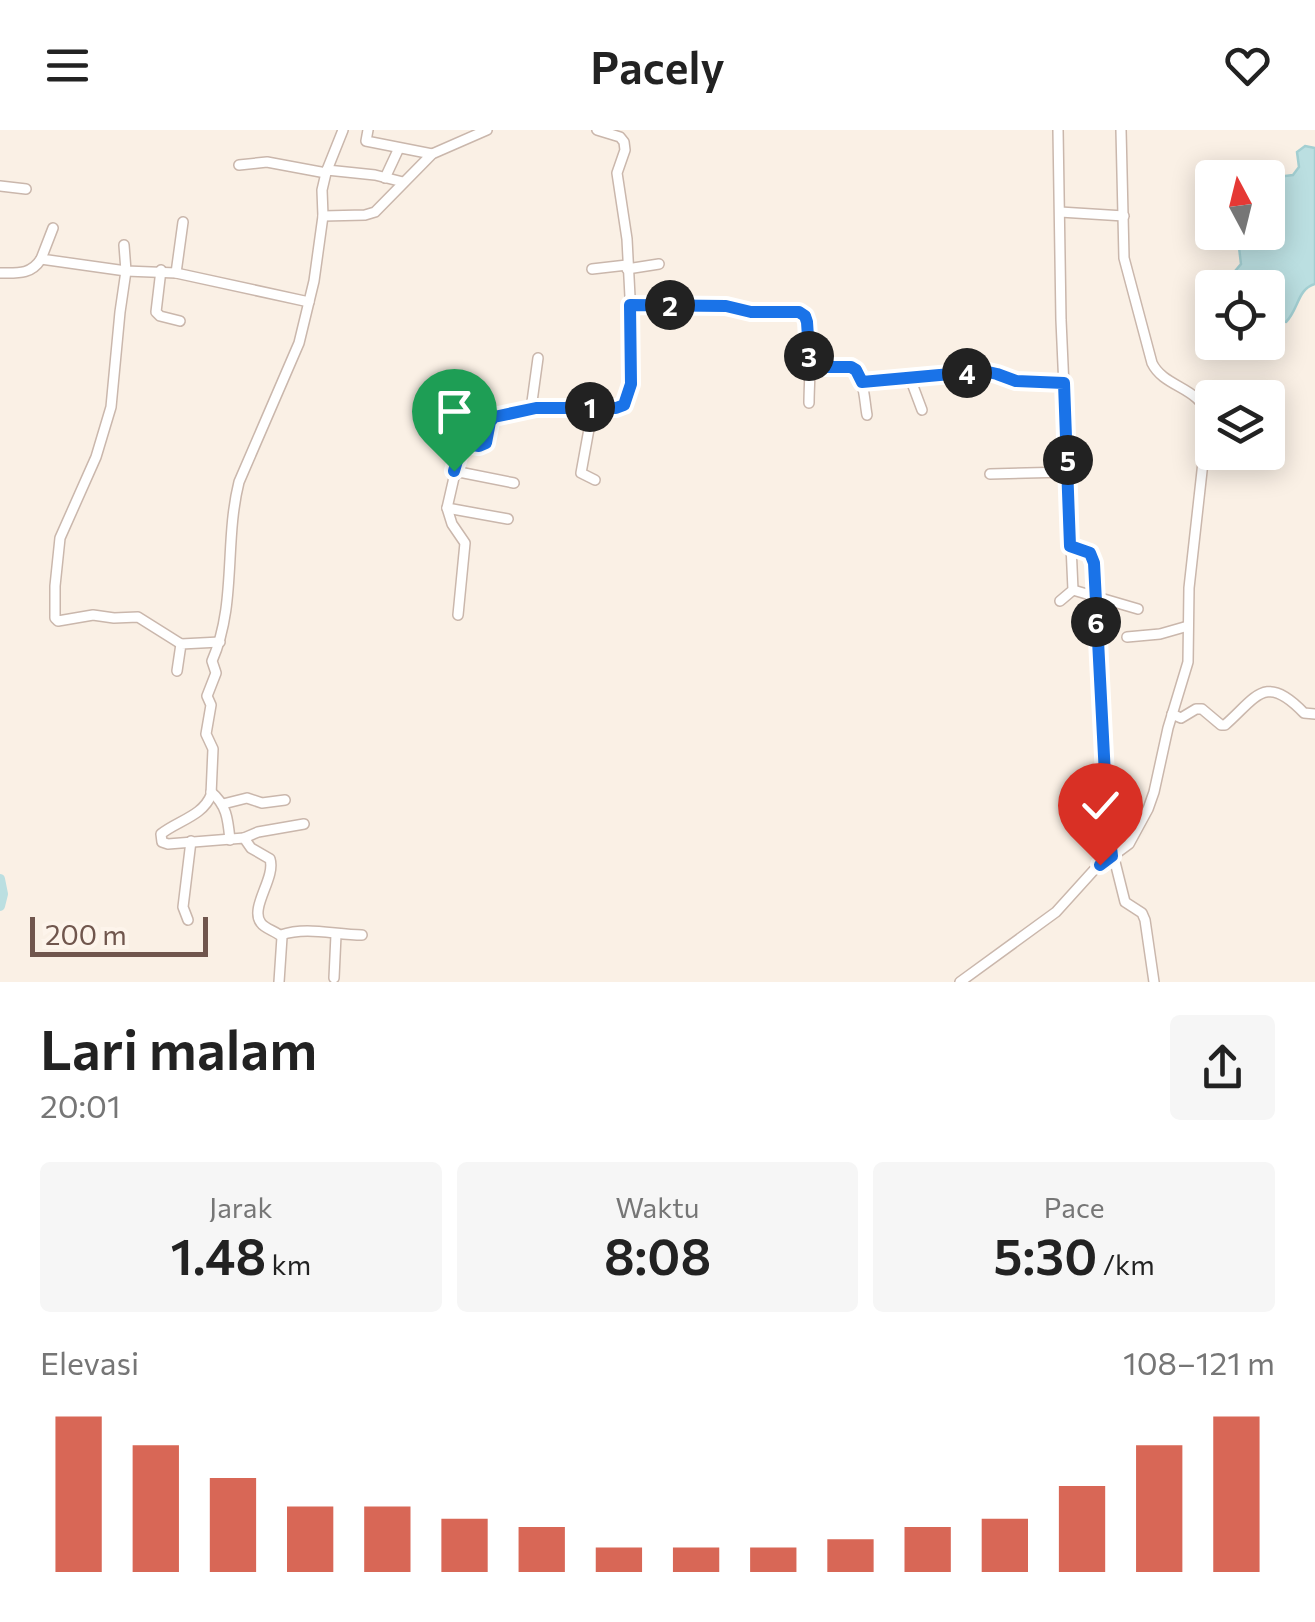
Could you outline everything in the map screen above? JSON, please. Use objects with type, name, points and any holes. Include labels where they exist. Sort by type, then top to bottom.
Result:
[{"type":"street","points":[[304,824],[230,840],[162,842],[162,834],[206,806],[211,792],[213,747],[206,734],[211,705],[207,696],[216,674],[212,662],[229,600],[228,568],[239,482],[299,343],[314,281],[323,216],[322,190],[342,130]]},
{"type":"street","points":[[368,130],[366,141],[432,154]]},
{"type":"street","points":[[323,216],[370,214],[432,154],[487,130]]},
{"type":"street","points":[[458,615],[464,544],[446,508],[461,447],[486,443],[491,418],[531,409],[616,408],[627,400],[631,384],[630,305],[627,239],[617,172],[624,142],[614,134],[597,130]]},
{"type":"street","points":[[1058,130],[1061,320],[1073,590]]},
{"type":"street","points":[[960,982],[1056,912],[1086,877],[1129,844],[1154,792],[1188,662],[1207,410],[1199,399],[1153,367],[1124,258],[1121,130]]},
{"type":"street","points":[[385,178],[398,148]]},
{"type":"street","points":[[239,165],[267,162],[403,182]]},
{"type":"street","points":[[0,186],[26,188]]},
{"type":"street","points":[[1060,212],[1124,216]]},
{"type":"street","points":[[176,272],[182,222]]},
{"type":"street","points":[[0,273],[28,272],[36,267],[53,228]]},
{"type":"street","points":[[124,245],[126,271],[110,406],[96,457],[60,538],[55,618],[58,621],[93,616],[138,617],[181,644],[220,642]]},
{"type":"street","points":[[41,259],[126,271],[176,272],[309,302]]},
{"type":"street","points":[[592,269],[659,264]]},
{"type":"street","points":[[161,270],[156,312],[180,321]]},
{"type":"street","points":[[630,305],[799,312],[807,322],[809,403]]},
{"type":"street","points":[[531,409],[538,358]]},
{"type":"street","points":[[810,367],[856,370],[867,415]]},
{"type":"street","points":[[862,382],[984,371],[1016,381],[1064,383]]},
{"type":"street","points":[[910,378],[922,410]]},
{"type":"street","points":[[594,407],[582,474],[596,480]]},
{"type":"street","points":[[454,471],[514,484]]},
{"type":"street","points":[[990,474],[1068,472]]},
{"type":"street","points":[[446,508],[508,519]]},
{"type":"street","points":[[1070,546],[1092,556],[1112,856],[1125,902],[1142,913],[1145,920],[1154,982]]},
{"type":"street","points":[[1073,590],[1138,609]]},
{"type":"street","points":[[1060,600],[1073,590]]},
{"type":"street","points":[[1127,637],[1188,626]]},
{"type":"street","points":[[177,672],[181,644]]},
{"type":"street","points":[[1172,714],[1181,718],[1202,708],[1225,725],[1262,692],[1287,696],[1306,714],[1315,714]]},
{"type":"street","points":[[211,792],[223,804],[230,840]]},
{"type":"street","points":[[223,804],[247,798],[262,803],[285,800]]},
{"type":"street","points":[[271,842],[272,829]]},
{"type":"street","points":[[244,838],[272,864],[259,918],[264,926],[281,936]]},
{"type":"street","points":[[188,920],[184,907],[191,841]]},
{"type":"street","points":[[281,936],[317,930],[362,935]]},
{"type":"street","points":[[334,978],[336,934]]},
{"type":"street","points":[[279,982],[281,936]]},
{"type":"water","points":[[1305,146],[1315,148],[1315,284],[1301,295],[1286,322],[1285,270],[1236,270],[1241,264],[1239,250],[1285,250],[1285,176],[1293,175],[1299,167],[1297,152]]},
{"type":"waterway","points":[[0,879],[0,906]]},
{"type":"route","points":[[454,471],[461,447],[486,443],[491,418],[536,408],[624,405],[631,384],[630,305],[799,312],[807,322],[810,367],[851,367],[862,382],[984,371],[1016,381],[1064,383],[1070,546],[1090,553],[1094,563],[1112,856],[1100,865]]}]
